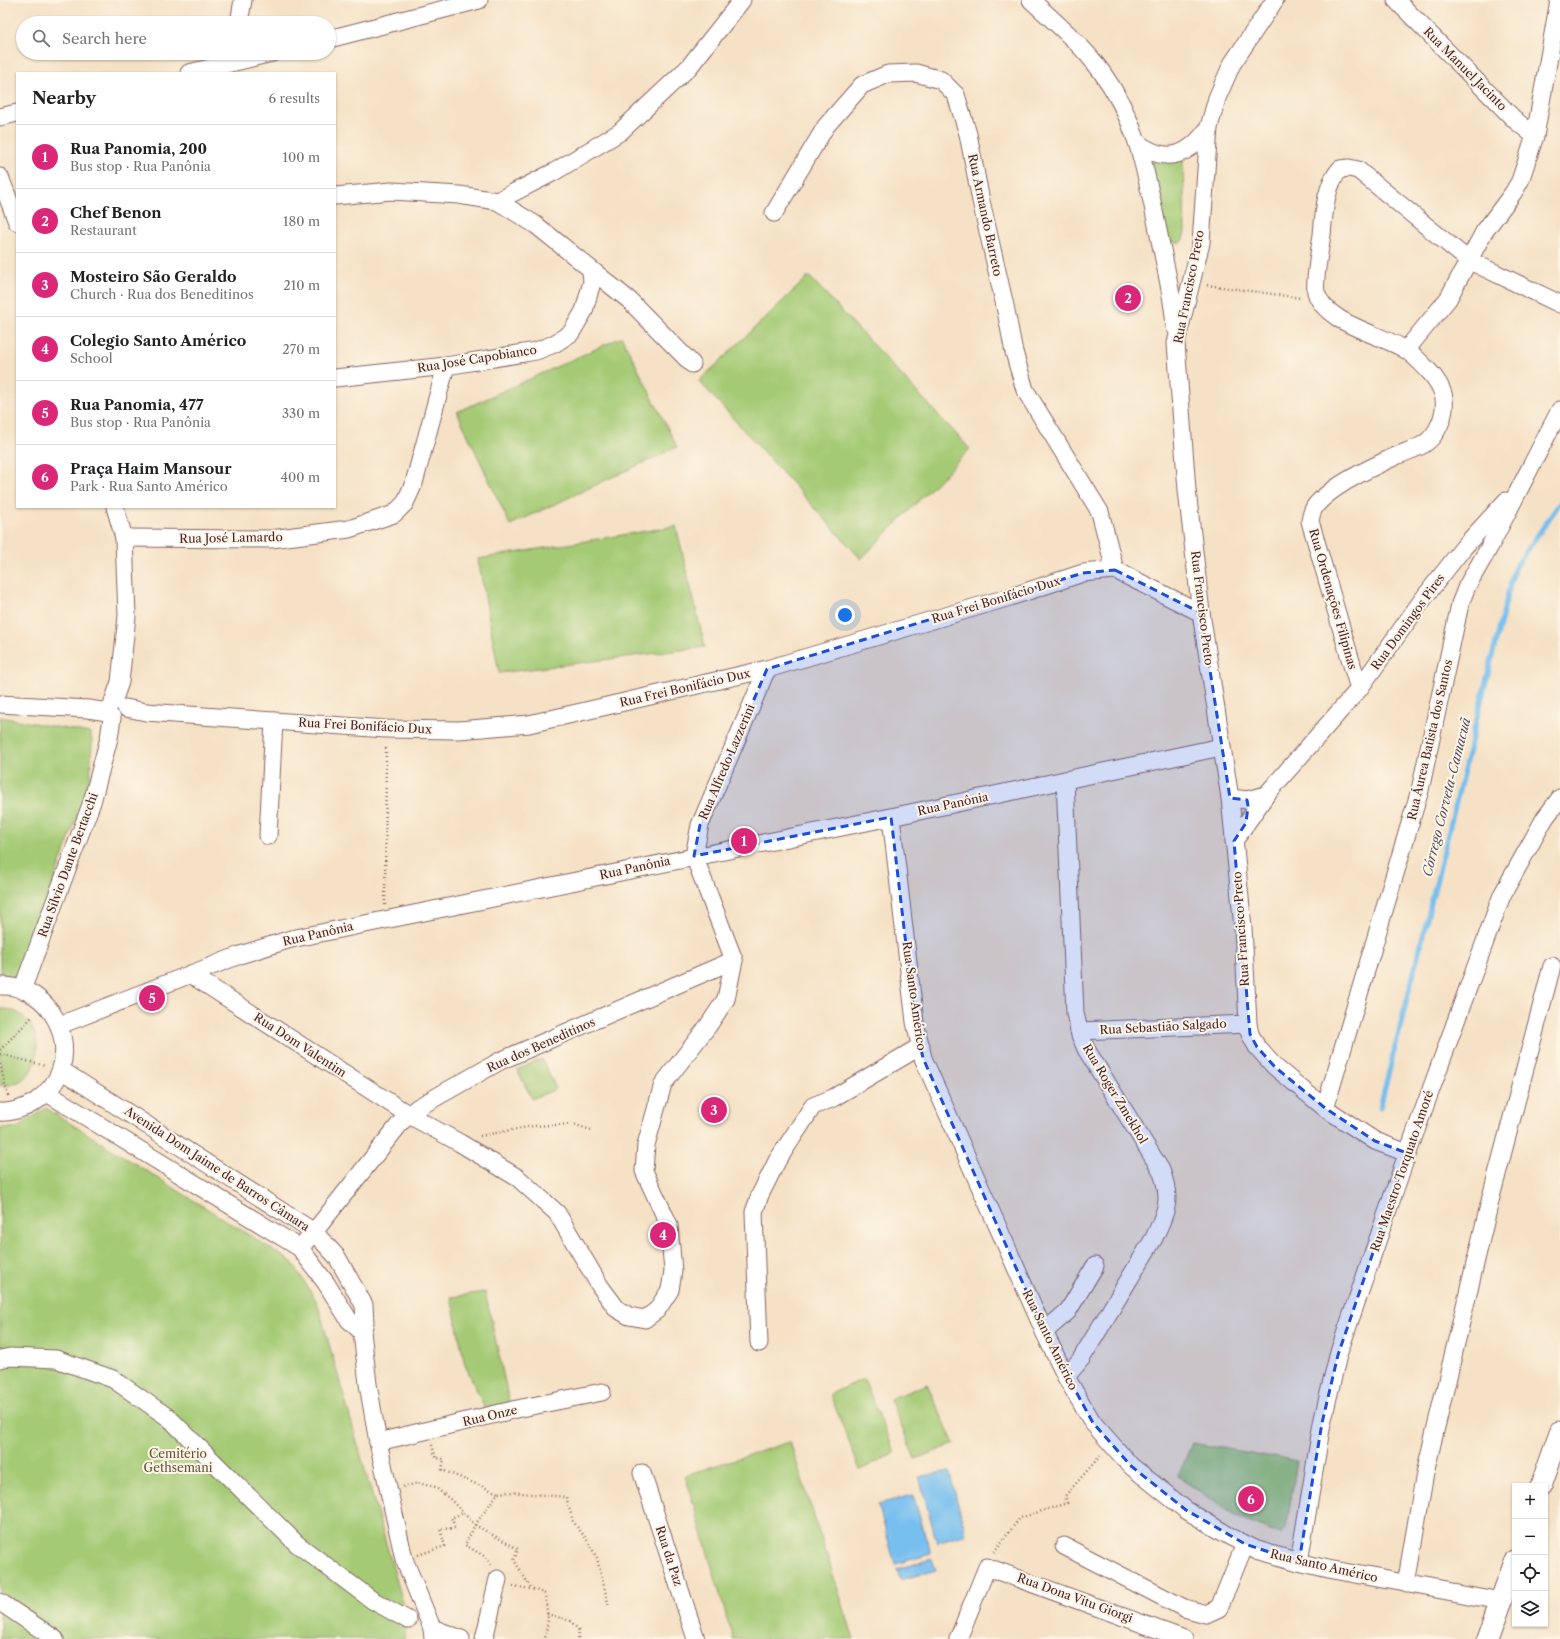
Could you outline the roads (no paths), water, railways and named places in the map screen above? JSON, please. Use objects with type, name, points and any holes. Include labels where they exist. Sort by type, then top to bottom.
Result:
[{"type":"main road","points":[[1542,1483],[1560,1432]]},
{"type":"main road","points":[[1487,1639],[1512,1570]]},
{"type":"street","points":[[240,16],[243,0]]},
{"type":"street","points":[[336,37],[479,0]]},
{"type":"street","points":[[497,201],[554,172],[620,132],[689,67],[742,0]]},
{"type":"street","points":[[1031,0],[1083,48],[1101,71],[1120,101],[1139,144],[1173,304],[1176,344]]},
{"type":"street","name":"Rua Francisco Preto","points":[[1275,0],[1232,64],[1217,98],[1209,127],[1201,243],[1176,344],[1187,490],[1201,613],[1230,798],[1243,928],[1248,1024],[1250,1034],[1257,1047],[1275,1067],[1325,1108],[1375,1141],[1407,1153]]},
{"type":"street","name":"Rua Manuel Jacinto","points":[[1396,0],[1516,121],[1535,136]]},
{"type":"street","points":[[1406,350],[1448,299],[1484,232],[1513,193],[1520,180],[1535,136],[1559,0]]},
{"type":"street","points":[[192,72],[228,60]]},
{"type":"street","name":"Rua Armando Barreto","points":[[774,213],[826,126],[862,85],[888,74],[916,74],[941,80],[956,95],[968,134],[1014,352],[1025,390],[1100,512],[1115,570]]},
{"type":"street","points":[[0,117],[16,113]]},
{"type":"street","points":[[1139,144],[1148,150],[1175,155],[1186,152],[1194,146],[1209,127]]},
{"type":"street","name":"Rua Ordenações Filipinas","points":[[1359,689],[1310,522],[1311,513],[1316,505],[1328,494],[1350,479],[1387,460],[1424,444],[1432,437],[1439,426],[1443,415],[1444,399],[1433,375],[1418,359],[1406,350],[1383,338],[1353,326],[1325,308],[1320,301],[1316,291],[1325,206],[1333,177],[1340,169],[1350,168],[1358,170],[1468,260]]},
{"type":"street","points":[[0,177],[16,219]]},
{"type":"street","points":[[336,196],[392,190],[459,195],[497,201],[536,225],[629,300],[692,364]]},
{"type":"street","points":[[1468,260],[1560,304]]},
{"type":"street","name":"Rua José Capobianco","points":[[336,378],[446,366],[536,351],[554,344],[571,333],[584,311],[592,282],[591,270]]},
{"type":"street","name":"Rua José Lamardo","points":[[124,538],[271,539],[348,529],[394,514],[405,503],[414,483],[446,366]]},
{"type":"street","name":"Rua Áurea Batista dos Santos","points":[[1325,1108],[1420,790],[1460,604],[1467,586],[1490,546],[1560,410]]},
{"type":"street","name":"Rua Domingos Pires","points":[[1234,841],[1266,795],[1359,689],[1423,599],[1463,548],[1520,486]]},
{"type":"street","name":"Rua Sílvio Dante Bertacchi","points":[[22,990],[92,802],[117,711],[126,616],[124,538],[115,508]]},
{"type":"street","points":[[1115,570],[1201,613]]},
{"type":"street","name":"Rua Frei Bonifácio Dux","points":[[0,704],[146,712],[386,729],[459,730],[529,724],[766,669],[1010,597],[1083,573],[1115,570]]},
{"type":"street","name":"Rua Alfredo Lazzerini","points":[[694,856],[700,825],[766,669]]},
{"type":"street","points":[[268,836],[274,721]]},
{"type":"street","name":"Rua Panônia","points":[[60,1025],[240,955],[291,939],[891,817],[1221,748]]},
{"type":"street","name":"Rua Roger Zmekhol","points":[[1066,780],[1075,1013],[1079,1031],[1086,1049],[1161,1170],[1167,1185],[1168,1201],[1163,1219],[1154,1238],[1080,1359],[1066,1377]]},
{"type":"street","points":[[1230,798],[1247,800],[1266,795]]},
{"type":"street","name":"Rua Maestro Torquato Amoré","points":[[1299,1562],[1322,1422],[1338,1355],[1407,1153],[1502,895],[1545,818],[1560,798]]},
{"type":"street","points":[[1246,824],[1248,811],[1247,800]]},
{"type":"street","name":"Rua Santo Américo","points":[[891,817],[915,1022],[923,1058],[1044,1332],[1066,1377],[1093,1423],[1131,1466],[1186,1510],[1231,1537],[1257,1550],[1299,1562],[1406,1584],[1501,1601]]},
{"type":"street","points":[[694,856],[734,960]]},
{"type":"street","name":"Rua dos Beneditinos","points":[[300,1248],[402,1121],[417,1108],[500,1061],[734,960]]},
{"type":"street","name":"Rua Dom Valentim","points":[[190,974],[409,1115],[460,1143],[518,1178],[557,1213],[600,1286],[617,1309],[629,1316],[645,1319],[657,1310],[670,1290],[674,1271],[669,1225],[644,1171],[646,1145],[663,1084],[708,1026],[726,999],[734,960]]},
{"type":"street","points":[[1406,1584],[1429,1458],[1493,1190],[1552,966]]},
{"type":"street","points":[[0,986],[22,990],[38,998],[45,1004],[51,1010],[60,1025],[64,1047],[61,1070],[47,1093],[28,1106],[6,1111]]},
{"type":"street","name":"Rua Sebastião Salgado","points":[[1079,1031],[1248,1024]]},
{"type":"street","points":[[759,1343],[754,1212],[760,1195],[777,1161],[813,1106],[833,1098],[921,1046]]},
{"type":"street","name":"Avenida Dom Jaime de Barros Câmara","points":[[61,1070],[314,1232],[337,1256],[364,1304],[365,1322],[362,1332],[368,1384],[378,1442],[404,1559],[432,1633]]},
{"type":"street","name":"Avenida Dom Jaime de Barros Câmara","points":[[47,1093],[300,1248],[326,1283],[349,1320],[362,1332]]},
{"type":"street","points":[[1044,1332],[1068,1311],[1094,1266]]},
{"type":"street","points":[[0,1359],[10,1357],[56,1359],[113,1378],[170,1418],[297,1544],[372,1600],[408,1620]]},
{"type":"street","name":"Rua Onze","points":[[378,1442],[517,1409],[602,1392]]},
{"type":"street","name":"Rua da Paz","points":[[642,1473],[696,1639]]},
{"type":"street","points":[[1064,1546],[1184,1608],[1206,1614],[1219,1608],[1246,1544]]},
{"type":"street","name":"Rua Dona Vitu Giorgi","points":[[958,1639],[988,1567],[1184,1639]]},
{"type":"street","points":[[484,1639],[498,1579]]},
{"type":"street","points":[[0,1602],[55,1639]]},
{"type":"street","points":[[432,1633],[461,1639]]},
{"type":"water","points":[[949,1471],[966,1534],[937,1543],[919,1477]]},
{"type":"water","points":[[913,1495],[931,1554],[895,1564],[878,1504]]},
{"type":"water","points":[[932,1559],[936,1570],[900,1580],[897,1569]]},
{"type":"waterway","name":"Córrego Corveta-Camacuã","points":[[1380,1108],[1514,569],[1560,503]]},
{"type":"place","name":"Chef Benon","points":[[1128,298]]},
{"type":"place","name":"Rua Panomia, 200","points":[[744,841]]},
{"type":"place","name":"Rua Panomia, 477","points":[[152,998]]},
{"type":"place","name":"Mosteiro São Geraldo","points":[[714,1110]]},
{"type":"place","name":"Colegio Santo Américo","points":[[663,1235]]},
{"type":"place","name":"Praça Haim Mansour","points":[[1251,1499]]},
{"type":"park label","name":"Cemitério Gethsemani","points":[[178,1461]]}]
